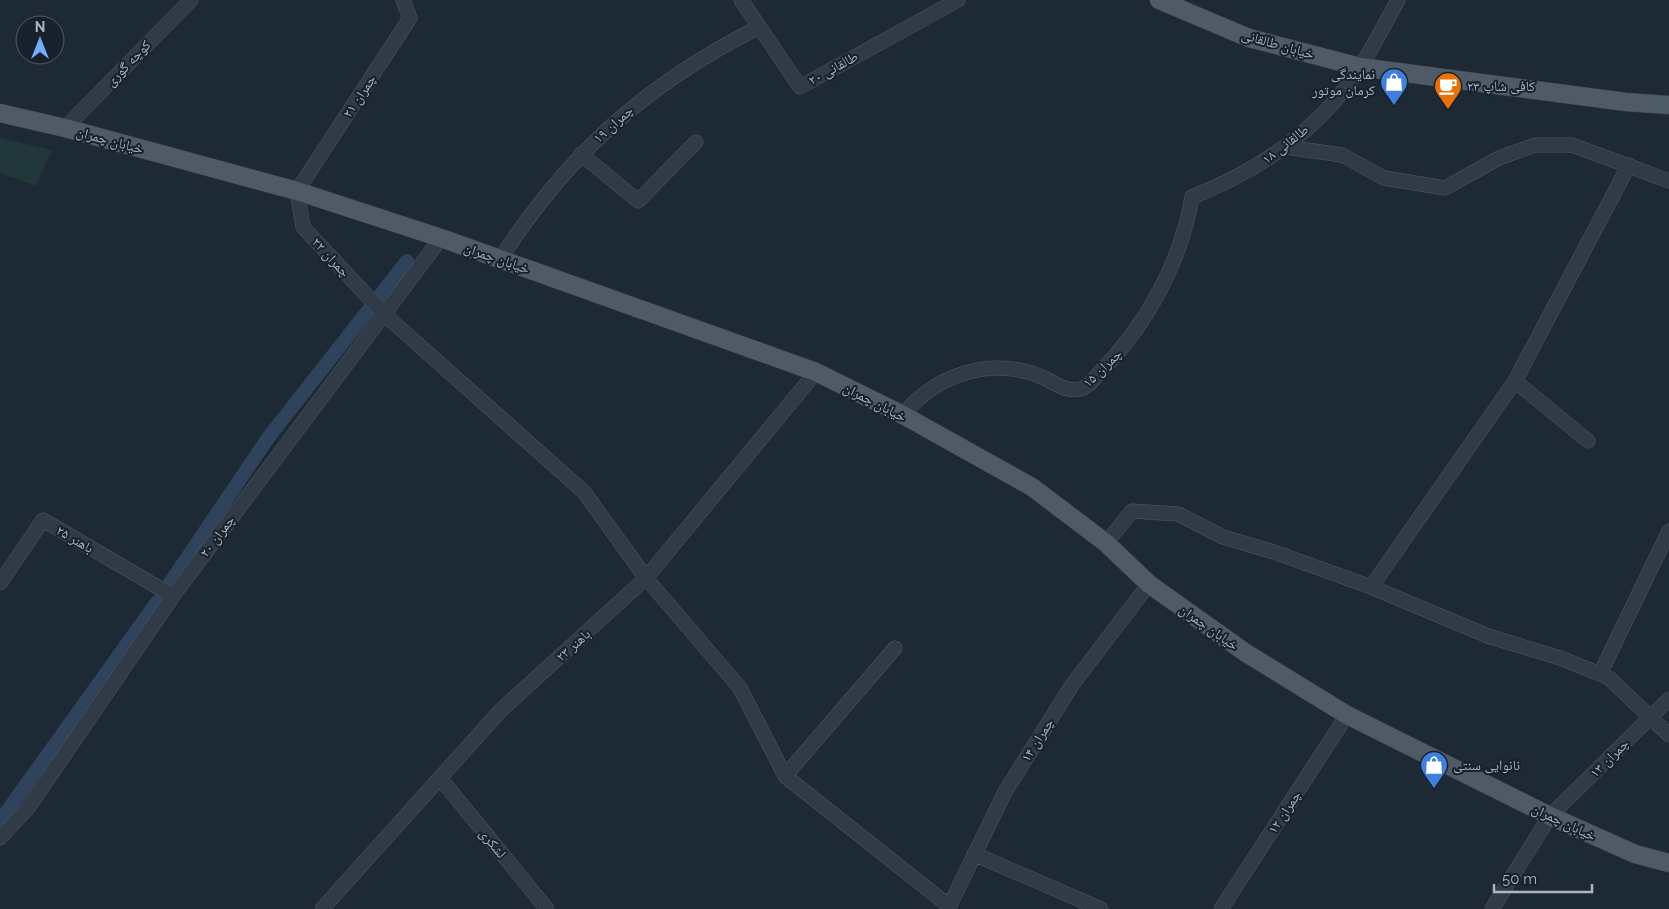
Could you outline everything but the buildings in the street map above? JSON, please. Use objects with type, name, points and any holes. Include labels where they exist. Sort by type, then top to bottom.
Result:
[{"type":"main road","name":"خیابان طالقانی","points":[[1158,0],[1249,38],[1360,67],[1626,102],[1669,105]]},
{"type":"main road","name":"خیابان چمران","points":[[0,113],[65,128],[297,191],[441,238],[816,372],[903,415],[1032,487],[1106,543],[1149,584],[1246,653],[1348,715],[1550,816],[1635,854],[1669,864]]},
{"type":"street","name":"کوچه گوری","points":[[65,128],[191,0]]},
{"type":"street","name":"چمران ۲۱","points":[[297,191],[410,18],[403,0]]},
{"type":"street","name":"طالقانی ۲۰","points":[[740,0],[800,87],[958,0]]},
{"type":"street","name":"طالقانی ۱۸","points":[[1192,197],[1233,181],[1286,147],[1332,105],[1360,67],[1398,0]]},
{"type":"street","name":"چمران ۱۹","points":[[500,259],[551,186],[612,123],[653,90],[720,47],[759,27]]},
{"type":"street","points":[[581,154],[638,201],[696,142]]},
{"type":"street","points":[[1286,147],[1342,155],[1384,178],[1445,188],[1499,158],[1535,145],[1572,145],[1669,181]]},
{"type":"street","points":[[1371,587],[1514,381],[1629,165]]},
{"type":"street","name":"چمران ۲۲","points":[[297,191],[303,227],[384,314],[584,492],[646,578],[740,688],[785,776]]},
{"type":"street","name":"چمران ۱۵","points":[[903,415],[915,399],[943,380],[975,370],[1009,369],[1042,377],[1060,388],[1084,389],[1121,351],[1162,288],[1189,219],[1192,197]]},
{"type":"street","name":"چمران ۲۰","points":[[0,838],[28,808],[173,596],[441,238]]},
{"type":"street","name":"باهنر ۲۳","points":[[322,909],[502,710],[646,578],[816,372]]},
{"type":"street","points":[[1514,381],[1588,441]]},
{"type":"street","points":[[1106,543],[1132,511],[1178,514],[1223,537],[1274,552],[1371,587],[1488,636],[1560,658],[1609,678],[1669,735]]},
{"type":"street","name":"باهنر ۲۵","points":[[0,582],[42,520],[173,596]]},
{"type":"street","points":[[1600,674],[1669,531]]},
{"type":"street","name":"چمران ۱۴","points":[[948,908],[1005,792],[1072,685],[1149,584]]},
{"type":"street","points":[[895,648],[785,776],[948,908]]},
{"type":"street","name":"چمران ۱۳","points":[[1492,909],[1550,816],[1669,699]]},
{"type":"street","name":"چمران ۱۲","points":[[1221,909],[1348,715]]},
{"type":"street","name":"لشکری","points":[[440,778],[547,909]]},
{"type":"street","points":[[974,854],[1101,909]]},
{"type":"green space","points":[[0,138],[52,150],[36,186],[0,173]]},
{"type":"waterway","points":[[168,586],[268,438],[407,261]]},
{"type":"waterway","points":[[0,821],[157,602]]},
{"type":"place","name":"نمایندگی کرمان موتور","points":[[1394,106]]},
{"type":"place","name":"کافی شاپ ۲۳","points":[[1448,110]]},
{"type":"place","name":"نانوایی سنتی","points":[[1434,789]]}]
